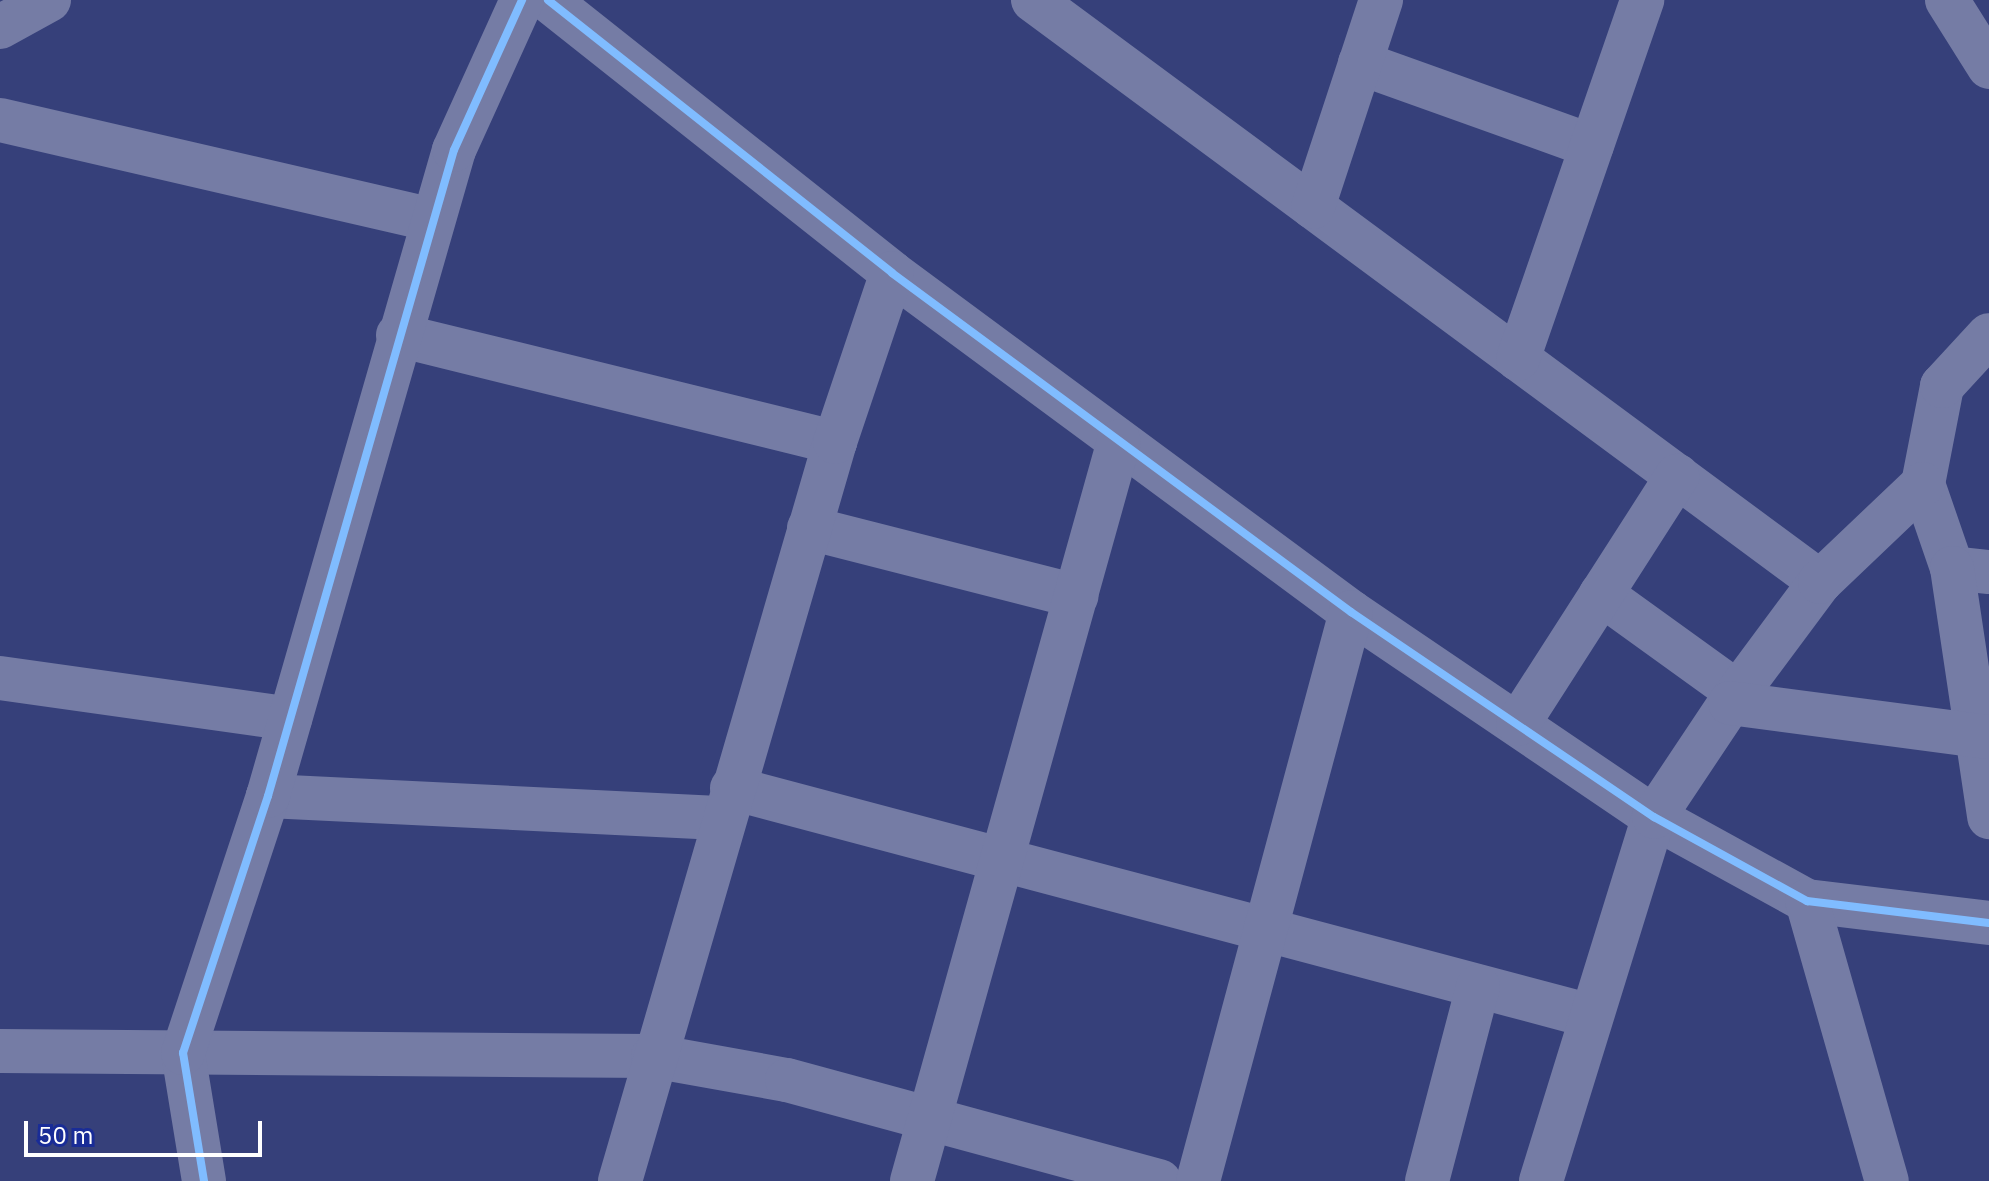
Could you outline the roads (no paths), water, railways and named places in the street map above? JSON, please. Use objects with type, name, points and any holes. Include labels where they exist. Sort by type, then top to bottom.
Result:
[{"type":"street","points":[[0,27],[49,0]]},
{"type":"street","points":[[204,1181],[183,1053],[268,796],[433,220],[470,109],[522,0]]},
{"type":"street","points":[[548,0],[892,273],[1119,441],[1351,612],[1654,817],[1807,901],[1989,923]]},
{"type":"street","points":[[1033,0],[1820,582]]},
{"type":"street","points":[[1313,207],[1381,0]]},
{"type":"street","points":[[1518,359],[1642,0]]},
{"type":"street","points":[[1947,0],[1989,67]]},
{"type":"street","points":[[1360,63],[1592,146]]},
{"type":"street","points":[[0,120],[433,220]]},
{"type":"street","points":[[620,1181],[653,1056],[809,528],[892,273]]},
{"type":"street","points":[[398,335],[835,442]]},
{"type":"street","points":[[1541,1181],[1587,1015],[1654,817],[1734,698],[1820,582],[1923,484],[1942,386],[1989,335]]},
{"type":"street","points":[[912,1181],[1119,441]]},
{"type":"street","points":[[1518,724],[1677,476]]},
{"type":"street","points":[[1923,484],[1971,570],[1989,817]]},
{"type":"street","points":[[809,528],[1076,596]]},
{"type":"street","points":[[1601,594],[1734,698],[1981,736]]},
{"type":"street","points":[[1198,1181],[1351,612]]},
{"type":"street","points":[[0,678],[290,719]]},
{"type":"street","points":[[268,796],[727,803],[1001,863],[1587,1015]]},
{"type":"street","points":[[1807,901],[1887,1181]]},
{"type":"street","points":[[1427,1181],[1478,987]]},
{"type":"street","points":[[0,1051],[653,1056],[787,1080],[1160,1181]]}]
